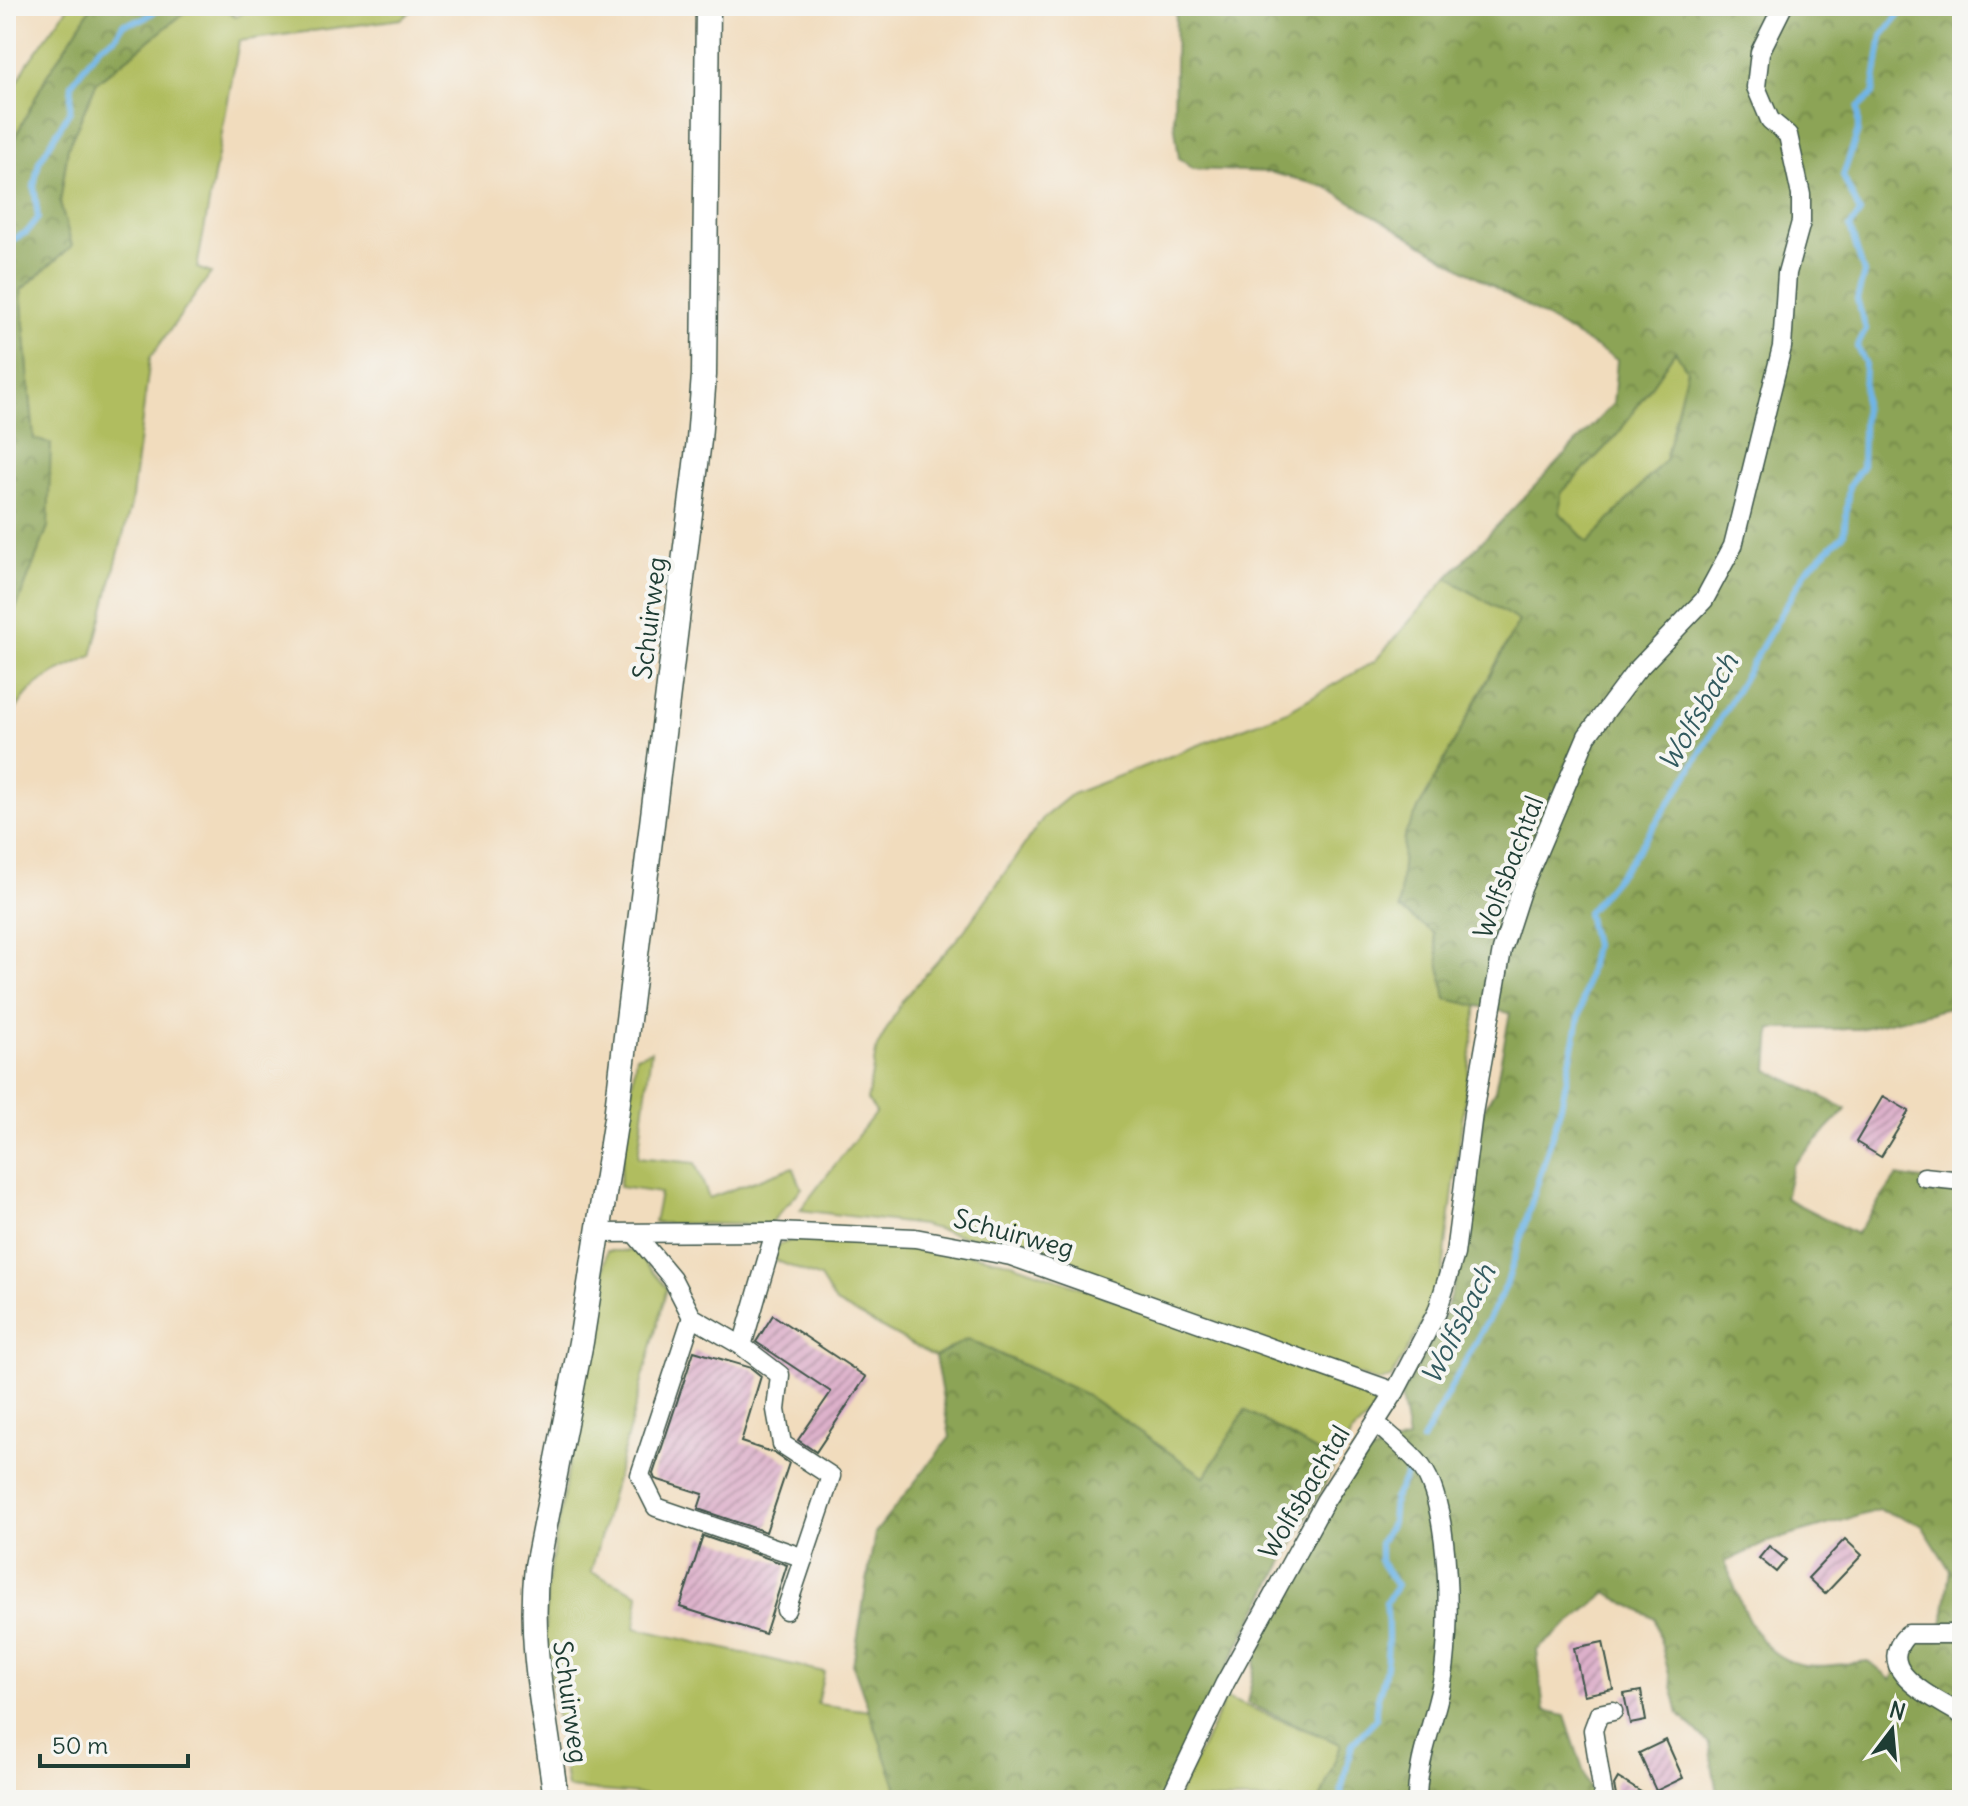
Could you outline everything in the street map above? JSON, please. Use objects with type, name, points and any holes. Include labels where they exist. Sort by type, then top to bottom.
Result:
[{"type":"main road","name":"Schuirweg","points":[[556,1800],[533,1645],[533,1608],[537,1566],[600,1233],[699,440],[704,375],[708,6]]},
{"type":"street","name":"Wolfsbachtal","points":[[1169,1800],[1225,1683],[1325,1501],[1377,1424],[1437,1312],[1455,1254],[1473,1113],[1499,965],[1521,891],[1587,736],[1635,672],[1704,600],[1733,546],[1782,347],[1787,273],[1801,222],[1801,195],[1788,135],[1770,120],[1756,87],[1760,52],[1783,6]]},
{"type":"street","points":[[1924,1177],[1962,1181]]},
{"type":"street","name":"Schuirweg","points":[[600,1233],[775,1232],[915,1238],[1011,1256],[1395,1392]]},
{"type":"street","points":[[742,1346],[775,1232]]},
{"type":"street","points":[[636,1235],[672,1278],[692,1317],[742,1346],[780,1375],[776,1410],[782,1444],[831,1476],[786,1610]]},
{"type":"street","points":[[692,1317],[640,1475],[656,1507],[804,1558]]},
{"type":"street","points":[[1377,1424],[1421,1466],[1432,1486],[1445,1561],[1446,1661],[1420,1765],[1417,1800]]},
{"type":"street","points":[[1962,1634],[1908,1634],[1899,1643],[1894,1656],[1899,1670],[1962,1715]]},
{"type":"street","points":[[1604,1800],[1593,1730],[1599,1714],[1613,1711]]},
{"type":"green space","points":[[69,6],[92,6],[46,77],[6,155],[6,105],[27,64]]},
{"type":"green space","points":[[92,6],[193,6],[97,82],[68,147],[60,203],[72,246],[21,290],[34,439],[51,444],[48,527],[6,634],[6,155],[46,77]]},
{"type":"green space","points":[[193,6],[223,6],[236,17],[254,6],[418,6],[401,19],[239,41],[197,268],[211,273],[150,358],[131,505],[92,656],[38,684],[20,703],[6,732],[6,634],[48,527],[34,439],[21,290],[72,246],[60,203],[68,147],[97,82]]},
{"type":"green space","points":[[1176,6],[1962,6],[1962,1005],[1859,1029],[1771,1029],[1768,1070],[1847,1109],[1793,1165],[1785,1198],[1856,1234],[1897,1176],[1962,1186],[1962,1800],[1718,1800],[1709,1744],[1679,1714],[1655,1619],[1607,1593],[1537,1650],[1544,1711],[1565,1716],[1593,1800],[1320,1800],[1341,1744],[1247,1703],[1262,1630],[1334,1496],[1368,1454],[1408,1439],[1401,1396],[1442,1322],[1462,1258],[1480,1117],[1495,1090],[1510,1013],[1446,999],[1434,933],[1399,909],[1404,836],[1519,621],[1447,578],[1613,404],[1617,360],[1326,187],[1269,172],[1193,169],[1179,158],[1174,121]],"holes":[[[1675,351],[1687,370],[1665,460],[1588,543],[1560,513],[1561,493],[1618,434]],[[1879,1510],[1921,1524],[1950,1570],[1940,1640],[1911,1638],[1891,1680],[1868,1661],[1813,1666],[1788,1660],[1773,1652],[1752,1626],[1725,1562],[1768,1542]]]},
{"type":"green space","points":[[1676,350],[1687,369],[1665,460],[1588,543],[1560,513],[1561,493],[1618,434]]},
{"type":"green space","points":[[1447,578],[1519,621],[1404,836],[1399,909],[1434,933],[1446,998],[1477,1005],[1443,1269],[1434,1303],[1391,1378],[1377,1382],[1014,1250],[922,1225],[800,1210],[876,1112],[867,1100],[877,1047],[902,1001],[964,931],[1044,817],[1072,794],[1287,711],[1375,661]]},
{"type":"green space","points":[[651,1051],[638,1157],[695,1163],[709,1198],[793,1167],[802,1188],[769,1225],[654,1223],[660,1193],[619,1187],[636,1056]]},
{"type":"green space","points":[[794,1239],[920,1244],[1009,1262],[1277,1357],[1377,1397],[1379,1408],[1351,1434],[1336,1463],[1245,1410],[1205,1477],[1085,1394],[968,1339],[935,1357],[836,1303],[820,1278],[772,1259],[779,1245]]},
{"type":"green space","points":[[607,1251],[635,1251],[667,1288],[591,1572],[639,1594],[635,1628],[824,1672],[817,1704],[870,1711],[901,1800],[709,1800],[567,1788],[545,1640],[547,1587]]},
{"type":"green space","points":[[967,1339],[1085,1394],[1205,1477],[1245,1410],[1336,1463],[1205,1709],[1162,1800],[901,1800],[853,1665],[875,1533],[950,1437],[935,1357]]},
{"type":"green space","points":[[1226,1698],[1341,1744],[1320,1800],[1176,1800]]},
{"type":"building","points":[[1883,1096],[1909,1111],[1881,1157],[1856,1142]]},
{"type":"building","points":[[773,1315],[866,1377],[816,1452],[798,1440],[831,1392],[756,1342]]},
{"type":"building","points":[[694,1351],[751,1368],[761,1376],[741,1442],[774,1453],[789,1463],[766,1532],[698,1509],[703,1494],[655,1479],[653,1474]]},
{"type":"building","points":[[703,1536],[787,1565],[765,1634],[680,1607]]},
{"type":"building","points":[[1845,1539],[1862,1555],[1825,1594],[1808,1578]]},
{"type":"building","points":[[1769,1546],[1786,1560],[1776,1572],[1759,1558]]},
{"type":"building","points":[[1603,1642],[1613,1689],[1584,1695],[1574,1648]]},
{"type":"building","points":[[1641,1691],[1646,1721],[1630,1724],[1624,1694]]},
{"type":"building","points":[[1666,1740],[1683,1778],[1656,1791],[1639,1753]]},
{"type":"building","points":[[1618,1778],[1654,1800],[1622,1800],[1616,1796],[1614,1785]]},
{"type":"waterway","points":[[6,243],[27,232],[38,218],[34,186],[39,162],[70,111],[72,83],[100,46],[116,37],[123,24],[142,20],[163,6]]},
{"type":"waterway","name":"Wolfsbach","points":[[1422,1441],[1506,1286],[1561,1106],[1594,945],[1587,913],[1631,860],[1684,781],[1807,569],[1844,534],[1849,486],[1862,467],[1865,362],[1857,347],[1866,329],[1857,300],[1864,273],[1850,227],[1860,213],[1843,176],[1858,131],[1858,108],[1873,94],[1882,36],[1899,15],[1895,6]]},
{"type":"waterway","name":"Wolfsbach","points":[[1343,1800],[1341,1792],[1352,1744],[1376,1719],[1387,1652],[1386,1602],[1397,1586],[1380,1561],[1380,1543],[1392,1522],[1394,1499],[1407,1473]]}]
